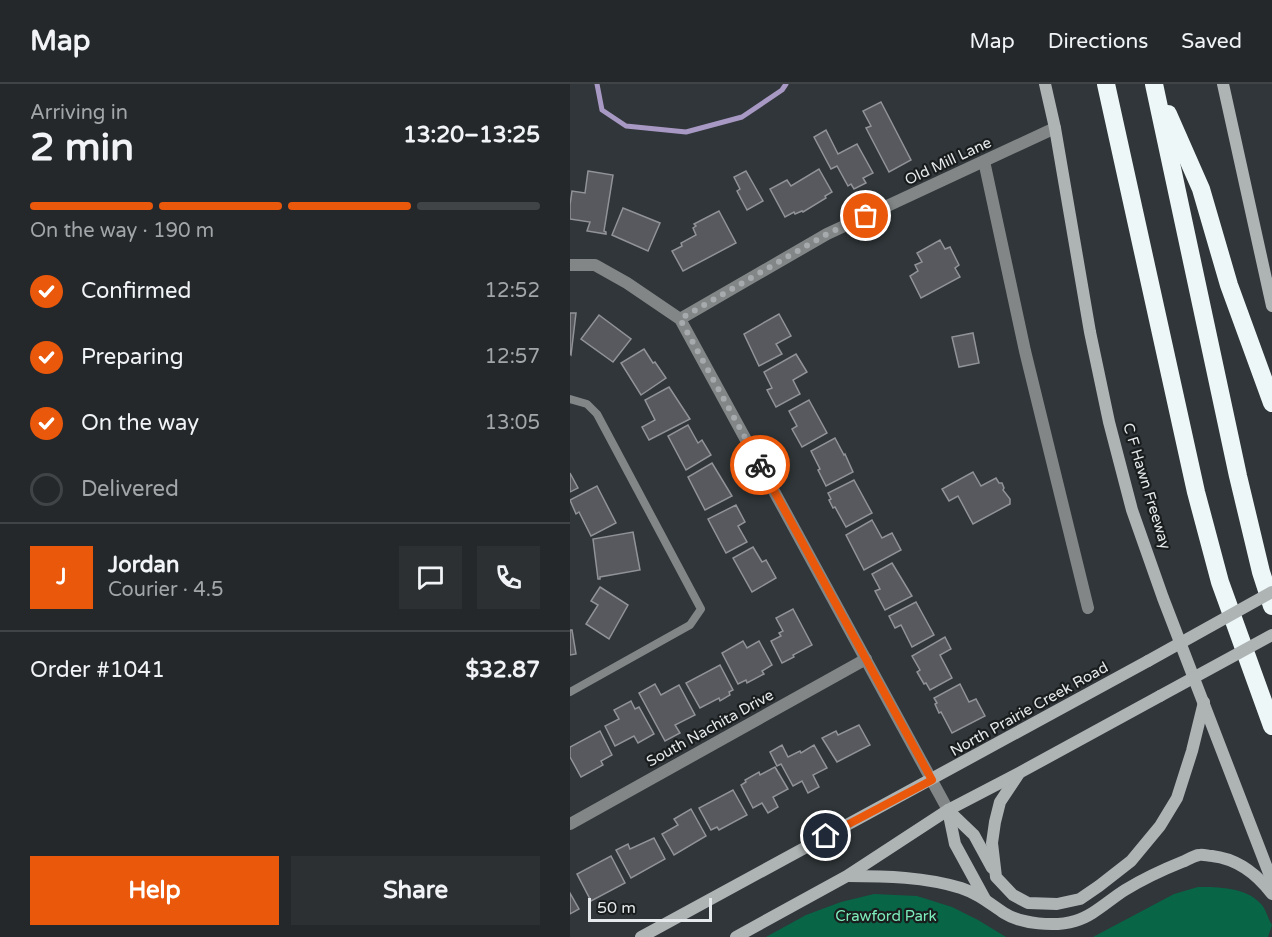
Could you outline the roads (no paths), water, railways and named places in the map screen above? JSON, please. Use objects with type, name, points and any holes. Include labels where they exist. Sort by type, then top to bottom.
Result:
[{"type":"highway","points":[[1106,84],[1196,492],[1220,582],[1272,726]]},
{"type":"highway","points":[[1154,84],[1201,189],[1229,285],[1272,403]]},
{"type":"highway","points":[[1154,84],[1238,477],[1261,572],[1272,606]]},
{"type":"main road","name":"C F Hawn Freeway","points":[[1046,84],[1090,332],[1109,422],[1132,510],[1163,598],[1272,881]]},
{"type":"main road","points":[[1222,84],[1272,306]]},
{"type":"main road","name":"North Prairie Creek Road","points":[[641,937],[932,780],[1272,592]]},
{"type":"main road","points":[[736,937],[847,876],[948,810],[1272,635]]},
{"type":"main road","points":[[948,810],[974,835],[996,877],[1013,895],[1028,903],[1057,904],[1080,899],[1131,861],[1160,826],[1177,798],[1192,751],[1204,700]]},
{"type":"main road","points":[[996,877],[992,843],[995,822],[1000,802],[1019,773]]},
{"type":"main road","points":[[948,810],[955,844],[985,899]]},
{"type":"main road","points":[[847,876],[884,876],[932,881],[962,888],[985,899],[1006,914],[1041,924],[1074,921],[1090,914],[1125,890],[1161,870],[1199,855],[1224,858],[1242,866],[1262,880],[1272,894]]},
{"type":"street","name":"Old Mill Lane","points":[[680,319],[827,234],[1055,128]]},
{"type":"street","points":[[984,161],[1025,351],[1088,608]]},
{"type":"street","points":[[570,265],[595,265],[627,283],[680,319],[948,810]]},
{"type":"street","name":"South Nachita Drive","points":[[570,824],[866,659]]},
{"type":"lane","points":[[570,399],[587,404],[597,414],[701,609],[690,625],[570,692]]},
{"type":"waterway","points":[[597,84],[602,110],[626,126],[686,132],[742,117],[782,90],[786,84]]},
{"type":"park label","name":"Crawford Park","points":[[886,916]]}]
